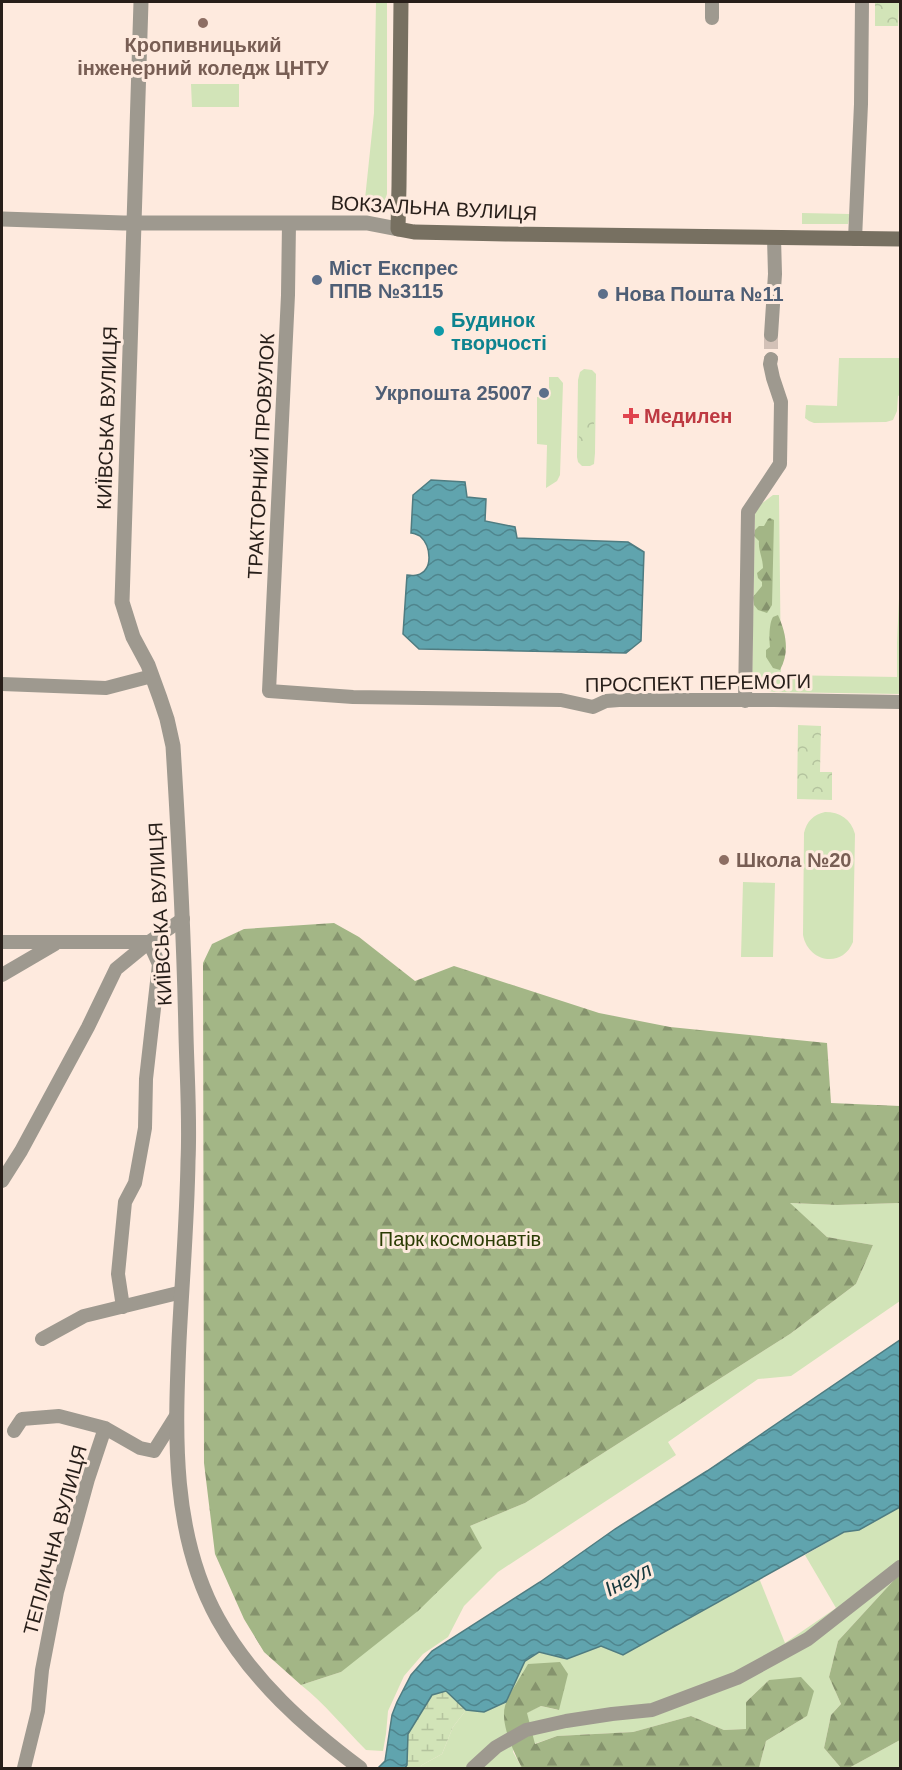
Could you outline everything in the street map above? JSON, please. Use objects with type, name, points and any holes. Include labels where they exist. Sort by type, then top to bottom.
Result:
[{"type":"main road","points":[[398,229],[401,2]]},
{"type":"main road","name":"ВОКЗАЛЬНА ВУЛИЦЯ","points":[[398,229],[414,232],[506,234],[900,239]]},
{"type":"street","name":"КИЇВСЬКА ВУЛИЦЯ","points":[[141,2],[122,602],[133,637],[152,676],[167,719],[173,746],[183,919],[189,1160],[176,1416],[178,1472],[187,1537],[200,1578],[218,1618],[242,1656],[269,1691],[360,1768]]},
{"type":"street","points":[[712,2],[712,18]]},
{"type":"street","points":[[855,238],[861,104],[862,2]]},
{"type":"street","name":"ВОКЗАЛЬНА ВУЛИЦЯ","points":[[2,219],[134,223],[367,224],[398,229]]},
{"type":"street","name":"ТРАКТОРНИЙ ПРОВУЛОК","points":[[269,691],[288,295],[288,223]]},
{"type":"street","points":[[771,335],[775,274],[774,238]]},
{"type":"street","points":[[745,701],[748,512],[780,464],[781,402],[773,378],[771,359]]},
{"type":"street","points":[[2,684],[106,688],[152,676]]},
{"type":"street","name":"ПРОСПЕКТ ПЕРЕМОГИ","points":[[269,691],[353,697],[561,700],[593,707],[606,701],[619,700],[900,702]]},
{"type":"street","points":[[2,1181],[21,1151],[88,1027],[116,969],[149,942],[183,919]]},
{"type":"street","points":[[2,942],[149,942]]},
{"type":"street","points":[[123,1307],[118,1274],[125,1202],[135,1183],[145,1128],[146,1078],[159,964],[149,942]]},
{"type":"street","points":[[2,975],[57,943]]},
{"type":"street","points":[[42,1339],[84,1316],[182,1292]]},
{"type":"street","points":[[14,1431],[22,1419],[59,1416],[105,1428],[140,1448],[154,1451],[176,1416]]},
{"type":"street","name":"ТЕПЛИЧНА ВУЛИЦЯ","points":[[24,1768],[38,1711],[42,1670],[57,1593],[88,1479],[105,1428]]},
{"type":"street","points":[[473,1768],[496,1747],[526,1730],[566,1721],[652,1710],[737,1678],[808,1639],[900,1567]]},
{"type":"green space","points":[[376,2],[387,2],[387,194],[382,202],[367,202],[365,199],[374,113]]},
{"type":"green space","points":[[875,2],[899,2],[898,26],[875,26]]},
{"type":"green space","points":[[191,84],[239,84],[239,107],[192,107]]},
{"type":"green space","points":[[802,213],[850,214],[848,224],[802,224]]},
{"type":"green space","points":[[839,358],[900,358],[900,395],[893,420],[814,423],[805,418],[806,405],[837,406]]},
{"type":"green space","points":[[584,369],[592,370],[596,374],[595,453],[594,464],[590,466],[582,466],[577,457],[578,380],[580,372]]},
{"type":"green space","points":[[549,377],[558,377],[563,383],[560,475],[557,481],[546,488],[547,445],[537,444],[537,397],[549,396]]},
{"type":"green space","points":[[579,420],[594,420],[594,448],[579,448]]},
{"type":"green space","points":[[773,495],[779,495],[781,675],[897,677],[900,576],[900,694],[775,692],[762,690],[752,681],[755,514],[761,504]]},
{"type":"green space","points":[[770,518],[774,520],[772,605],[767,613],[758,610],[754,605],[753,597],[762,586],[757,573],[763,568],[759,541],[754,536],[755,530],[759,526],[764,526]]},
{"type":"green space","points":[[778,615],[786,642],[785,656],[780,670],[773,668],[766,657],[766,650],[770,647],[771,623],[773,617]]},
{"type":"green space","points":[[798,725],[821,726],[820,772],[832,772],[832,800],[797,799]]},
{"type":"green space","points":[[825,812],[844,817],[851,824],[855,834],[853,942],[848,951],[834,959],[826,959],[811,951],[803,935],[804,833],[811,819]]},
{"type":"green space","points":[[743,882],[775,883],[773,957],[741,957]]},
{"type":"green space","name":"Парк космонавтів","points":[[334,923],[359,937],[415,981],[454,966],[599,1013],[670,1027],[827,1043],[831,1103],[900,1106],[900,1203],[837,1205],[790,1203],[827,1237],[873,1245],[856,1284],[790,1334],[525,1503],[470,1526],[482,1548],[418,1611],[341,1672],[301,1685],[264,1652],[244,1619],[215,1554],[204,1463],[203,963],[212,944],[244,929]]},
{"type":"green space","points":[[789,1203],[837,1205],[900,1203],[900,1301],[791,1376],[758,1379],[668,1442],[676,1455],[498,1572],[464,1606],[448,1637],[423,1654],[404,1676],[388,1711],[383,1751],[366,1750],[301,1685],[341,1672],[470,1526],[525,1503],[790,1334],[856,1284],[873,1245],[827,1237]]},
{"type":"green space","points":[[900,1507],[900,1575],[838,1641],[829,1677],[841,1704],[831,1715],[824,1748],[841,1768],[759,1768],[766,1741],[807,1716],[769,1680],[746,1702],[746,1729],[724,1730],[691,1716],[633,1732],[557,1736],[534,1744],[526,1713],[541,1706],[558,1710],[528,1664],[513,1752],[522,1768],[420,1768],[442,1754],[453,1727],[466,1710],[484,1712],[506,1702],[525,1661],[539,1652],[567,1659],[601,1646],[623,1655],[759,1578],[785,1643],[836,1608],[805,1555],[845,1532],[859,1530]]},
{"type":"green space","points":[[900,1575],[900,1740],[849,1768],[841,1768],[824,1748],[831,1715],[841,1704],[829,1677],[838,1641]]},
{"type":"green space","points":[[560,1662],[568,1674],[559,1710],[541,1706],[527,1713],[535,1744],[557,1736],[633,1732],[691,1716],[724,1730],[746,1729],[746,1702],[769,1680],[801,1677],[814,1691],[807,1716],[766,1741],[759,1768],[522,1768],[506,1729],[505,1706],[528,1664]]},
{"type":"green space","points":[[446,1690],[466,1710],[453,1727],[442,1754],[420,1768],[405,1768],[408,1734],[432,1695]]},
{"type":"green space","points":[[900,1740],[900,1768],[849,1768]]},
{"type":"water","points":[[431,480],[465,482],[467,497],[486,499],[485,521],[515,527],[517,538],[628,542],[644,552],[641,641],[626,653],[419,649],[403,634],[407,575],[422,572],[428,563],[428,551],[424,540],[411,533],[413,495]]},
{"type":"water","name":"Інгул","points":[[900,1340],[900,1507],[859,1530],[844,1532],[623,1655],[601,1646],[567,1659],[539,1652],[525,1661],[506,1702],[484,1712],[466,1710],[446,1691],[432,1695],[408,1734],[405,1768],[378,1768],[385,1761],[392,1715],[397,1702],[411,1675],[432,1651],[540,1582],[615,1529],[707,1471]]},
{"type":"tunnel","points":[[771,335],[771,359]]},
{"type":"place","name":"Кропивницький інженерний коледж ЦНТУ","points":[[203,23]]},
{"type":"place","name":"Міст Експрес ППВ №3115","points":[[317,280]]},
{"type":"place","name":"Нова Пошта №11","points":[[603,294]]},
{"type":"place","name":"Будинок творчості","points":[[439,331]]},
{"type":"place","name":"Укрпошта 25007","points":[[544,393]]},
{"type":"place","name":"Медилен","points":[[631,416]]},
{"type":"place","name":"Школа №20","points":[[724,860]]}]
